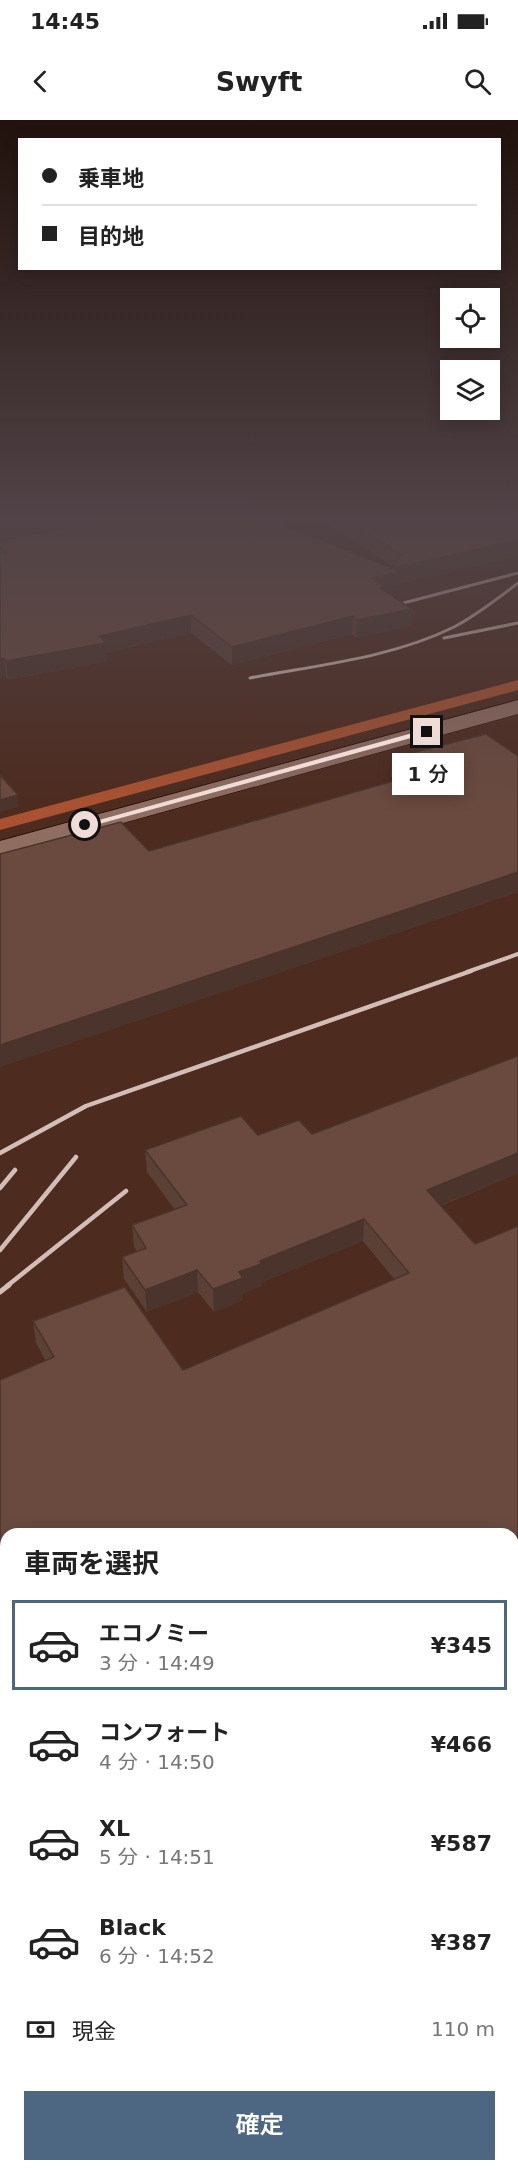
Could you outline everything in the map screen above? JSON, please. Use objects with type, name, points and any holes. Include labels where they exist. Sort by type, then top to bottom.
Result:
[{"type":"lane","points":[[0,849],[518,707]]},
{"type":"shaded area","points":[[0,616],[518,616],[518,1528],[0,1528]]},
{"type":"shaded area","points":[[518,680],[518,690],[0,830],[0,819]]},
{"type":"building","points":[[0,616],[188,616],[100,636],[106,643],[6,661],[4,658],[0,659]]},
{"type":"building","points":[[192,616],[378,616],[357,620],[353,616],[232,647]]},
{"type":"building","points":[[486,734],[518,756],[518,872],[0,1045],[0,854],[121,822],[149,851],[414,775],[392,758]]},
{"type":"building","points":[[0,775],[18,795],[0,800]]},
{"type":"building","points":[[518,1056],[518,1153],[427,1190],[475,1244],[518,1226],[518,1528],[0,1528],[0,1380],[54,1357],[33,1321],[125,1287],[183,1370],[409,1273],[364,1219],[260,1261],[261,1264],[239,1272],[243,1278],[213,1289],[197,1270],[145,1290],[122,1257],[146,1248],[132,1225],[187,1205],[145,1150],[241,1116],[258,1135],[299,1120],[312,1134]]},
{"type":"railway","points":[[250,678],[380,653],[430,638],[473,616]]},
{"type":"railway","points":[[444,638],[518,623]]},
{"type":"railway","points":[[467,972],[518,954]]},
{"type":"railway","points":[[0,1153],[86,1106],[471,971]]},
{"type":"railway","points":[[0,1250],[76,1157]]},
{"type":"railway","points":[[0,1188],[15,1170]]},
{"type":"railway","points":[[7,1286],[126,1191]]},
{"type":"railway","points":[[0,1292],[9,1285]]},
{"type":"route","points":[[85,825],[427,732]]}]
